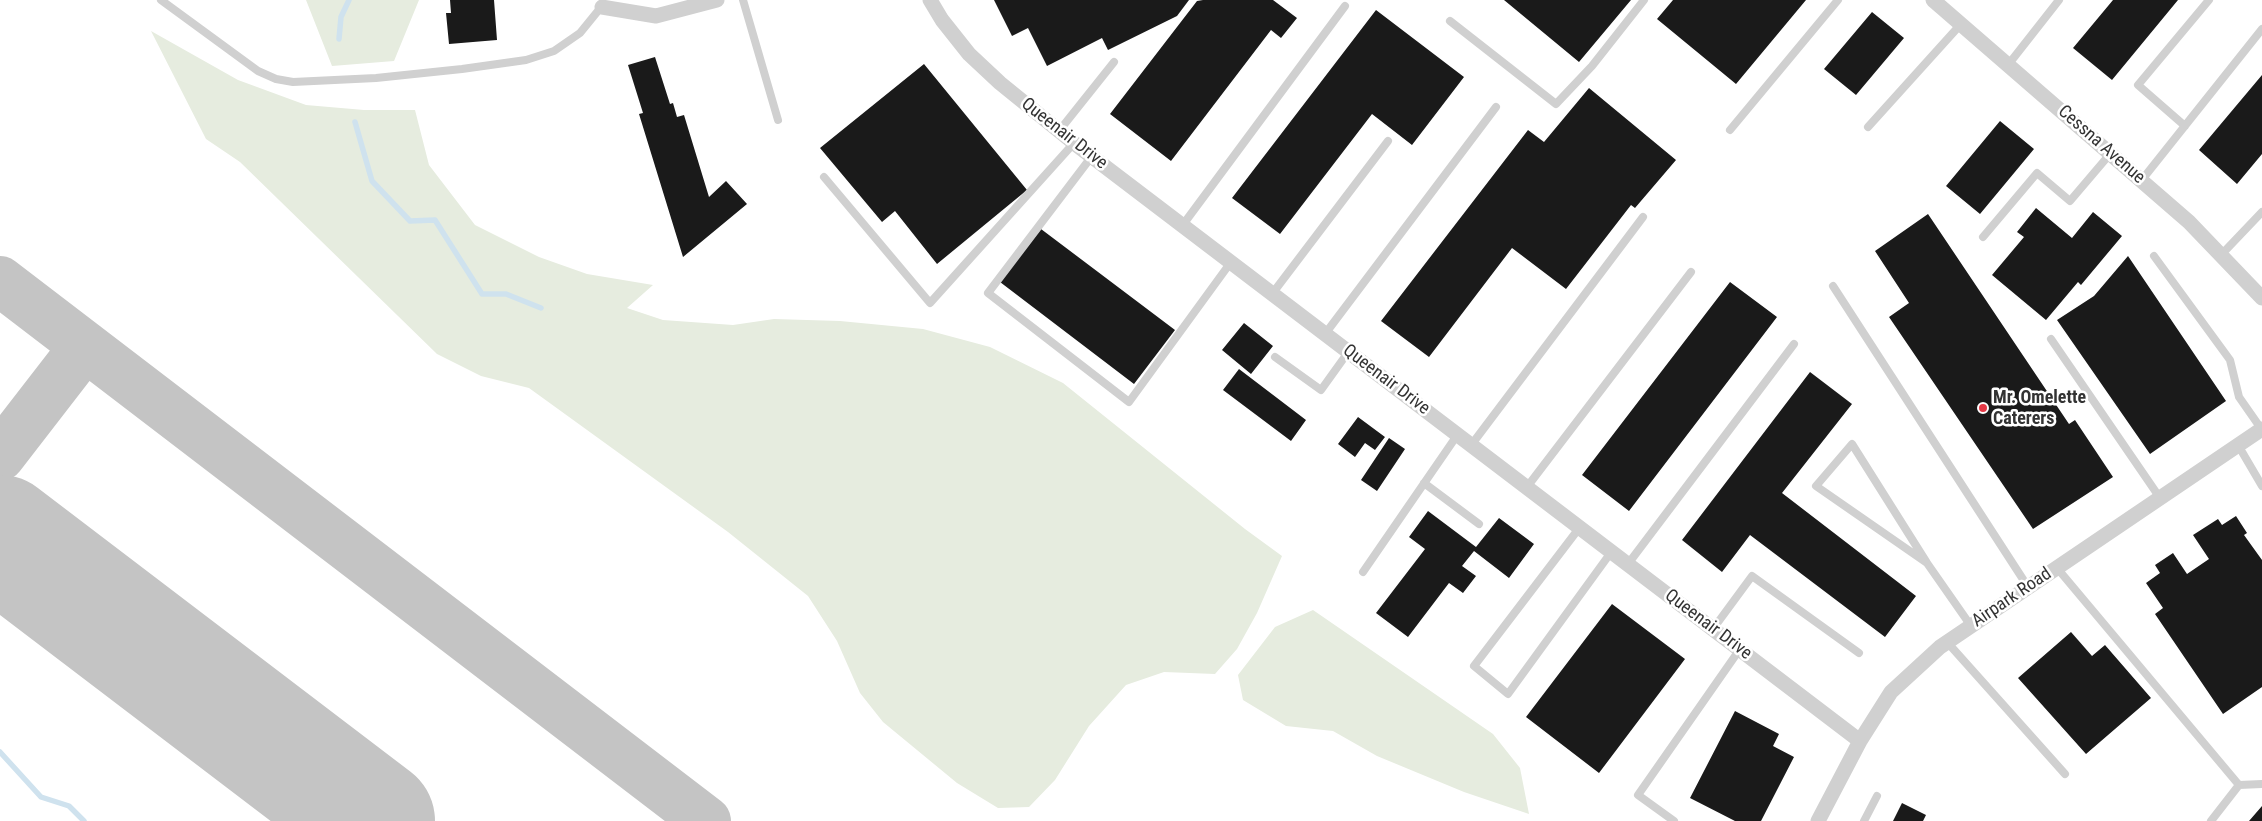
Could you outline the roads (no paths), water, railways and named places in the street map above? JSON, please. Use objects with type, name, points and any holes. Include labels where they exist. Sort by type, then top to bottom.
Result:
[{"type":"street","points":[[602,4],[656,16],[717,0]]},
{"type":"street","name":"Queenair Drive","points":[[930,0],[942,20],[969,54],[1000,83],[1074,143],[1860,741]]},
{"type":"street","name":"Cessna Avenue","points":[[1933,0],[2190,222],[2262,298]]},
{"type":"street","name":"Airpark Road","points":[[1818,821],[1860,741],[1891,692],[1948,642],[2262,430]]},
{"type":"lane","points":[[161,0],[258,71],[276,79],[293,82],[376,78],[526,60],[554,51],[580,33],[602,4]]},
{"type":"lane","points":[[743,0],[778,120]]},
{"type":"lane","points":[[1450,21],[1556,104],[1592,66],[1644,0]]},
{"type":"lane","points":[[1730,130],[1838,0]]},
{"type":"lane","points":[[2008,65],[2056,3],[2047,0]]},
{"type":"lane","points":[[2185,126],[2138,85],[2209,0]]},
{"type":"lane","points":[[1182,226],[1345,6]]},
{"type":"lane","points":[[1868,127],[1961,24]]},
{"type":"lane","points":[[2141,181],[2262,29]]},
{"type":"lane","points":[[1059,131],[1114,62]]},
{"type":"lane","points":[[1325,334],[1496,107]]},
{"type":"lane","points":[[1272,294],[1388,141]]},
{"type":"lane","points":[[824,177],[930,303],[1074,143]]},
{"type":"lane","points":[[1983,237],[2037,173],[2070,201],[2110,154]]},
{"type":"lane","points":[[1092,156],[988,293],[1129,402],[1231,262]]},
{"type":"lane","points":[[2221,255],[2262,212]]},
{"type":"lane","points":[[1472,444],[1643,217]]},
{"type":"lane","points":[[2154,256],[2230,360],[2239,397],[2262,430]]},
{"type":"lane","points":[[1528,487],[1691,272]]},
{"type":"lane","points":[[1833,286],[2028,588]]},
{"type":"lane","points":[[2051,339],[2160,498]]},
{"type":"lane","points":[[1628,564],[1794,344]]},
{"type":"lane","points":[[1276,357],[1321,390],[1349,351]]},
{"type":"lane","points":[[1362,572],[1458,434]]},
{"type":"lane","points":[[1927,563],[1816,486],[1852,444],[1927,563],[1971,626]]},
{"type":"lane","points":[[2238,445],[2262,486]]},
{"type":"lane","points":[[1424,483],[1479,524]]},
{"type":"lane","points":[[1580,527],[1474,666],[1508,694],[1612,551]]},
{"type":"lane","points":[[2057,568],[2239,785]]},
{"type":"lane","points":[[1713,629],[1752,576],[1859,653]]},
{"type":"lane","points":[[1948,642],[2064,774]]},
{"type":"lane","points":[[1674,821],[1638,794],[1740,649]]},
{"type":"lane","points":[[2239,785],[2262,784]]},
{"type":"lane","points":[[2212,821],[2239,785]]},
{"type":"lane","points":[[1864,821],[1877,796]]},
{"type":"waterway","points":[[339,39],[341,17],[349,0]]},
{"type":"waterway","points":[[355,122],[372,181],[410,221],[435,220],[482,294],[506,294],[541,308]]},
{"type":"waterway","points":[[0,752],[41,797],[69,806],[84,821]]},
{"type":"place","name":"Mr. Omelette Caterers","points":[[1983,408]]}]
